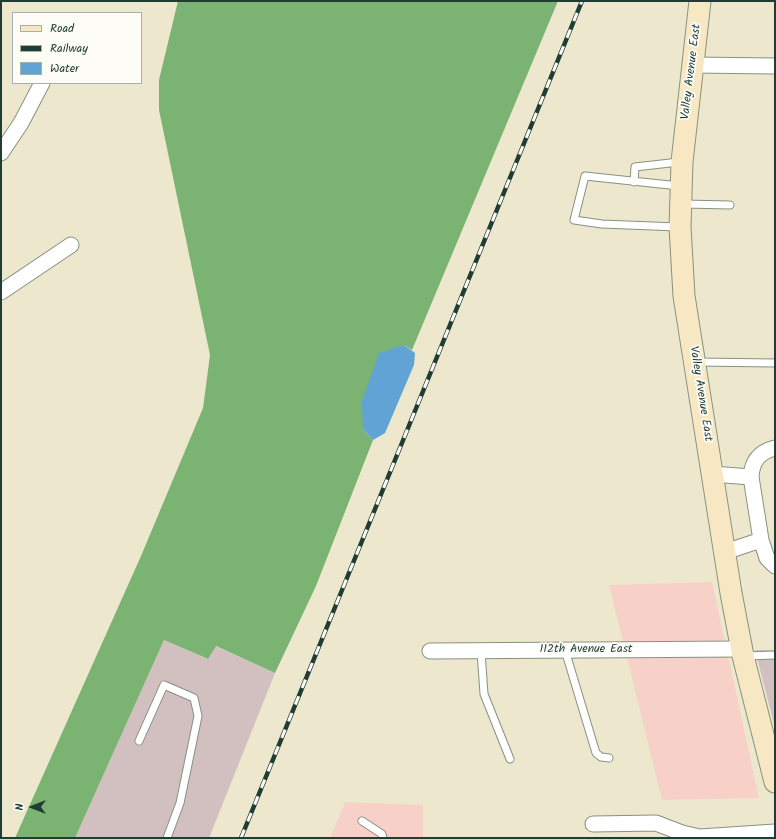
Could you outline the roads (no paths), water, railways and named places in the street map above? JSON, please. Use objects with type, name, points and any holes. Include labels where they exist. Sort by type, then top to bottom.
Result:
[{"type":"main road","name":"Valley Avenue East","points":[[700,1],[682,162],[680,227],[684,296],[731,593],[743,653],[767,737],[775,782]]},
{"type":"street","points":[[692,66],[775,66]]},
{"type":"street","points":[[1,153],[21,123],[41,84]]},
{"type":"street","points":[[1,292],[71,245]]},
{"type":"street","points":[[775,448],[768,450],[755,460],[751,477],[761,540],[767,558],[775,566]]},
{"type":"street","points":[[712,474],[751,477]]},
{"type":"street","points":[[725,552],[761,540]]},
{"type":"street","name":"112th Avenue East","points":[[430,651],[565,650],[743,653]]},
{"type":"street","points":[[593,824],[656,823],[682,833],[700,837],[775,832]]},
{"type":"lane","points":[[634,182],[635,167],[682,162]]},
{"type":"lane","points":[[680,227],[602,224],[574,220],[585,176],[634,182],[681,195],[730,205]]},
{"type":"lane","points":[[694,362],[775,363]]},
{"type":"lane","points":[[565,650],[596,752],[601,757],[609,758]]},
{"type":"lane","points":[[481,651],[484,694],[510,759]]},
{"type":"lane","points":[[743,653],[775,655]]},
{"type":"lane","points":[[139,741],[164,685],[194,698],[198,716],[180,803],[167,838]]},
{"type":"lane","points":[[362,821],[382,834],[383,838]]},
{"type":"water","points":[[404,345],[415,353],[414,365],[385,433],[373,440],[363,429],[362,401],[379,353]]},
{"type":"railway","points":[[241,838],[582,1]]}]
